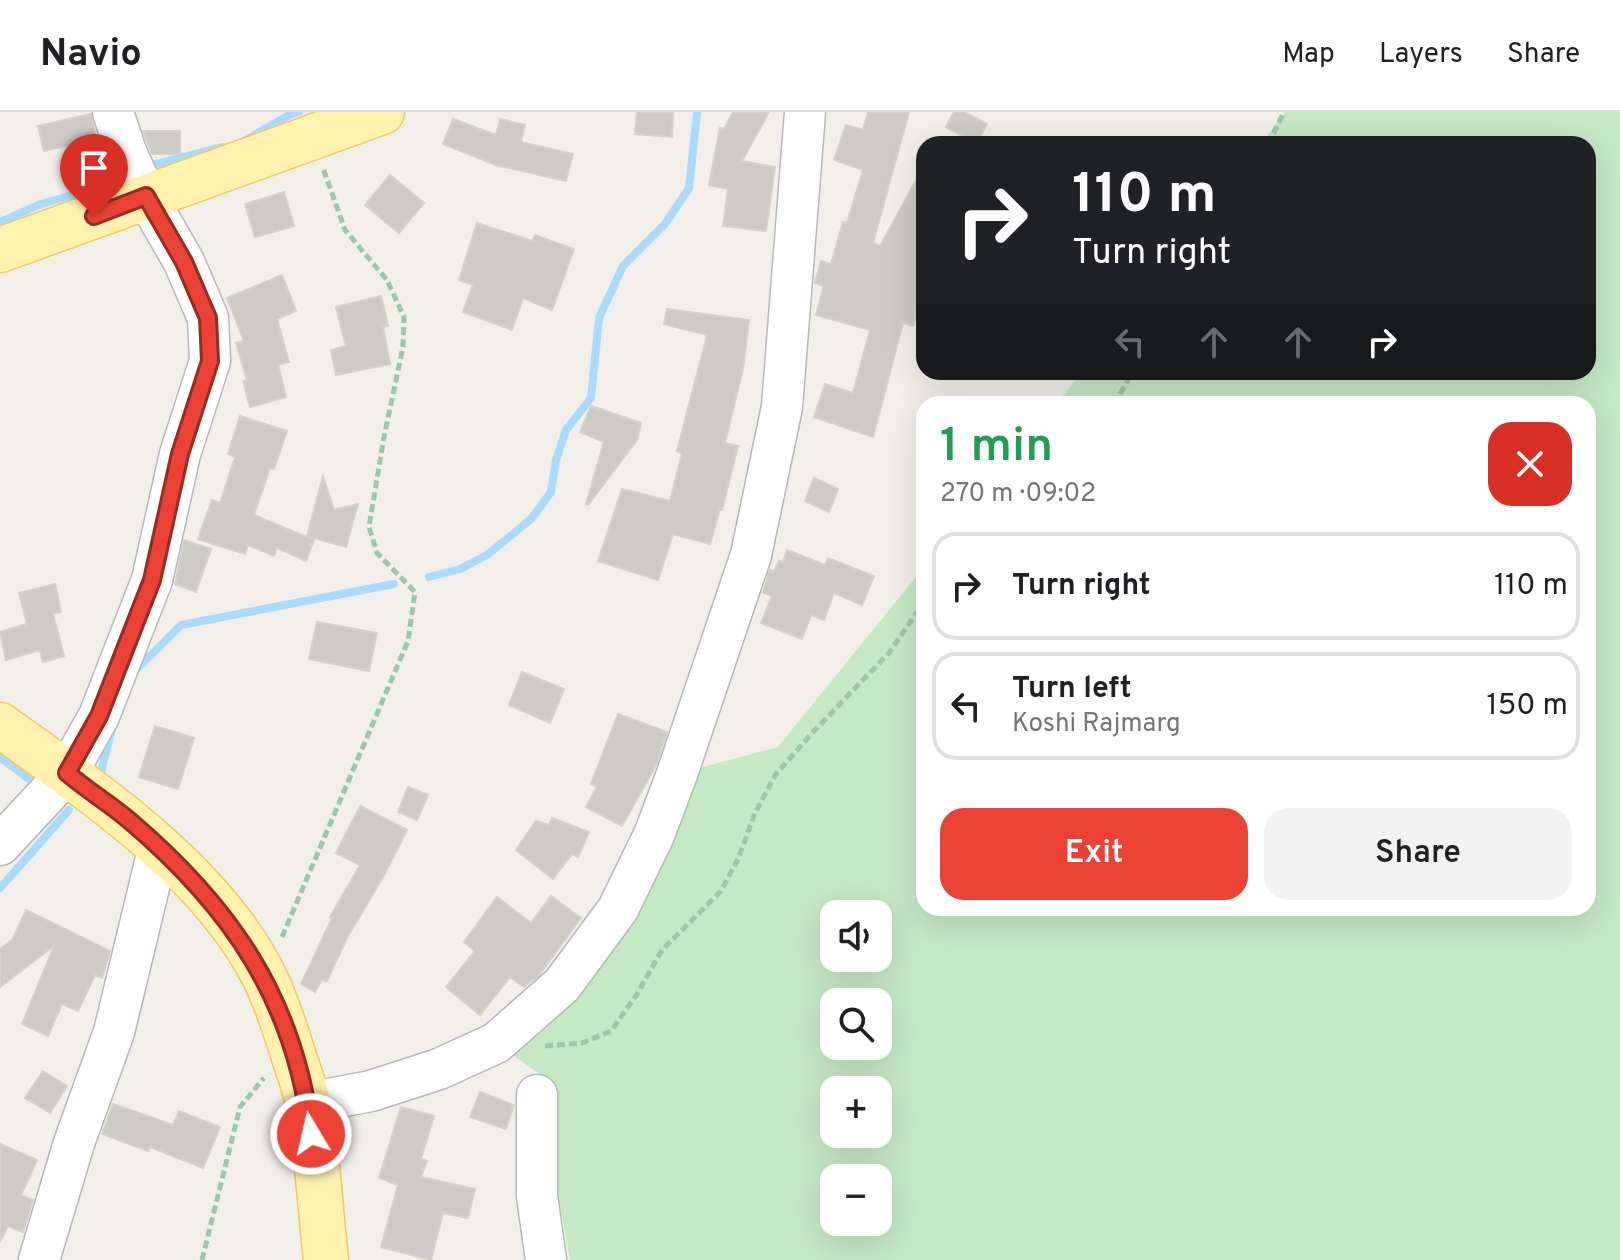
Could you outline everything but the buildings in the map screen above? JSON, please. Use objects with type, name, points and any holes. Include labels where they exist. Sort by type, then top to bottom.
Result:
[{"type":"main road","points":[[0,250],[382,112]]},
{"type":"main road","points":[[0,725],[127,818],[159,846],[204,892],[242,941],[264,978],[291,1046],[308,1103],[326,1260]]},
{"type":"street","points":[[0,845],[67,773],[99,716],[152,580],[180,454],[210,361],[208,318],[184,262],[146,196],[126,152],[113,112]]},
{"type":"street","points":[[308,1103],[371,1091],[425,1074],[496,1043],[562,985],[618,909],[654,835],[677,774],[751,555],[782,407],[805,112]]},
{"type":"street","points":[[39,1260],[74,1143],[114,1032],[159,846]]},
{"type":"street","points":[[537,1095],[537,1196],[546,1260]]},
{"type":"path","points":[[1272,136],[1284,112]]},
{"type":"path","points":[[264,978],[408,641],[415,592],[377,553],[369,527],[403,347],[404,317],[387,280],[345,230],[314,136]]},
{"type":"path","points":[[496,1043],[545,1046],[582,1043],[611,1031],[662,950],[721,891],[738,859],[755,813],[776,774],[889,653],[916,614]]},
{"type":"path","points":[[202,1260],[240,1107],[291,1046]]},
{"type":"green space","points":[[1285,112],[1620,112],[1620,1260],[570,1260],[554,1170],[556,1086],[496,1043],[562,985],[677,774],[778,747],[916,577],[916,916],[1596,916],[1596,396],[1062,396],[1076,380],[1596,380],[1596,136],[1267,136]]},
{"type":"waterway","points":[[247,139],[299,112]]},
{"type":"waterway","points":[[429,577],[460,569],[487,555],[531,519],[551,492],[556,460],[566,430],[591,398],[599,318],[623,266],[665,224],[689,188],[697,112]]},
{"type":"waterway","points":[[152,165],[223,147]]},
{"type":"waterway","points":[[0,222],[41,204],[97,188]]},
{"type":"waterway","points":[[137,669],[181,625],[394,584]]},
{"type":"waterway","points":[[101,772],[113,725]]},
{"type":"waterway","points":[[0,757],[30,780]]},
{"type":"waterway","points":[[0,888],[69,810]]},
{"type":"route","points":[[94,216],[146,196],[184,262],[208,318],[210,361],[180,454],[152,580],[99,716],[67,773],[159,846],[204,892],[242,941],[264,978],[282,1020],[308,1103],[311,1134]]}]
